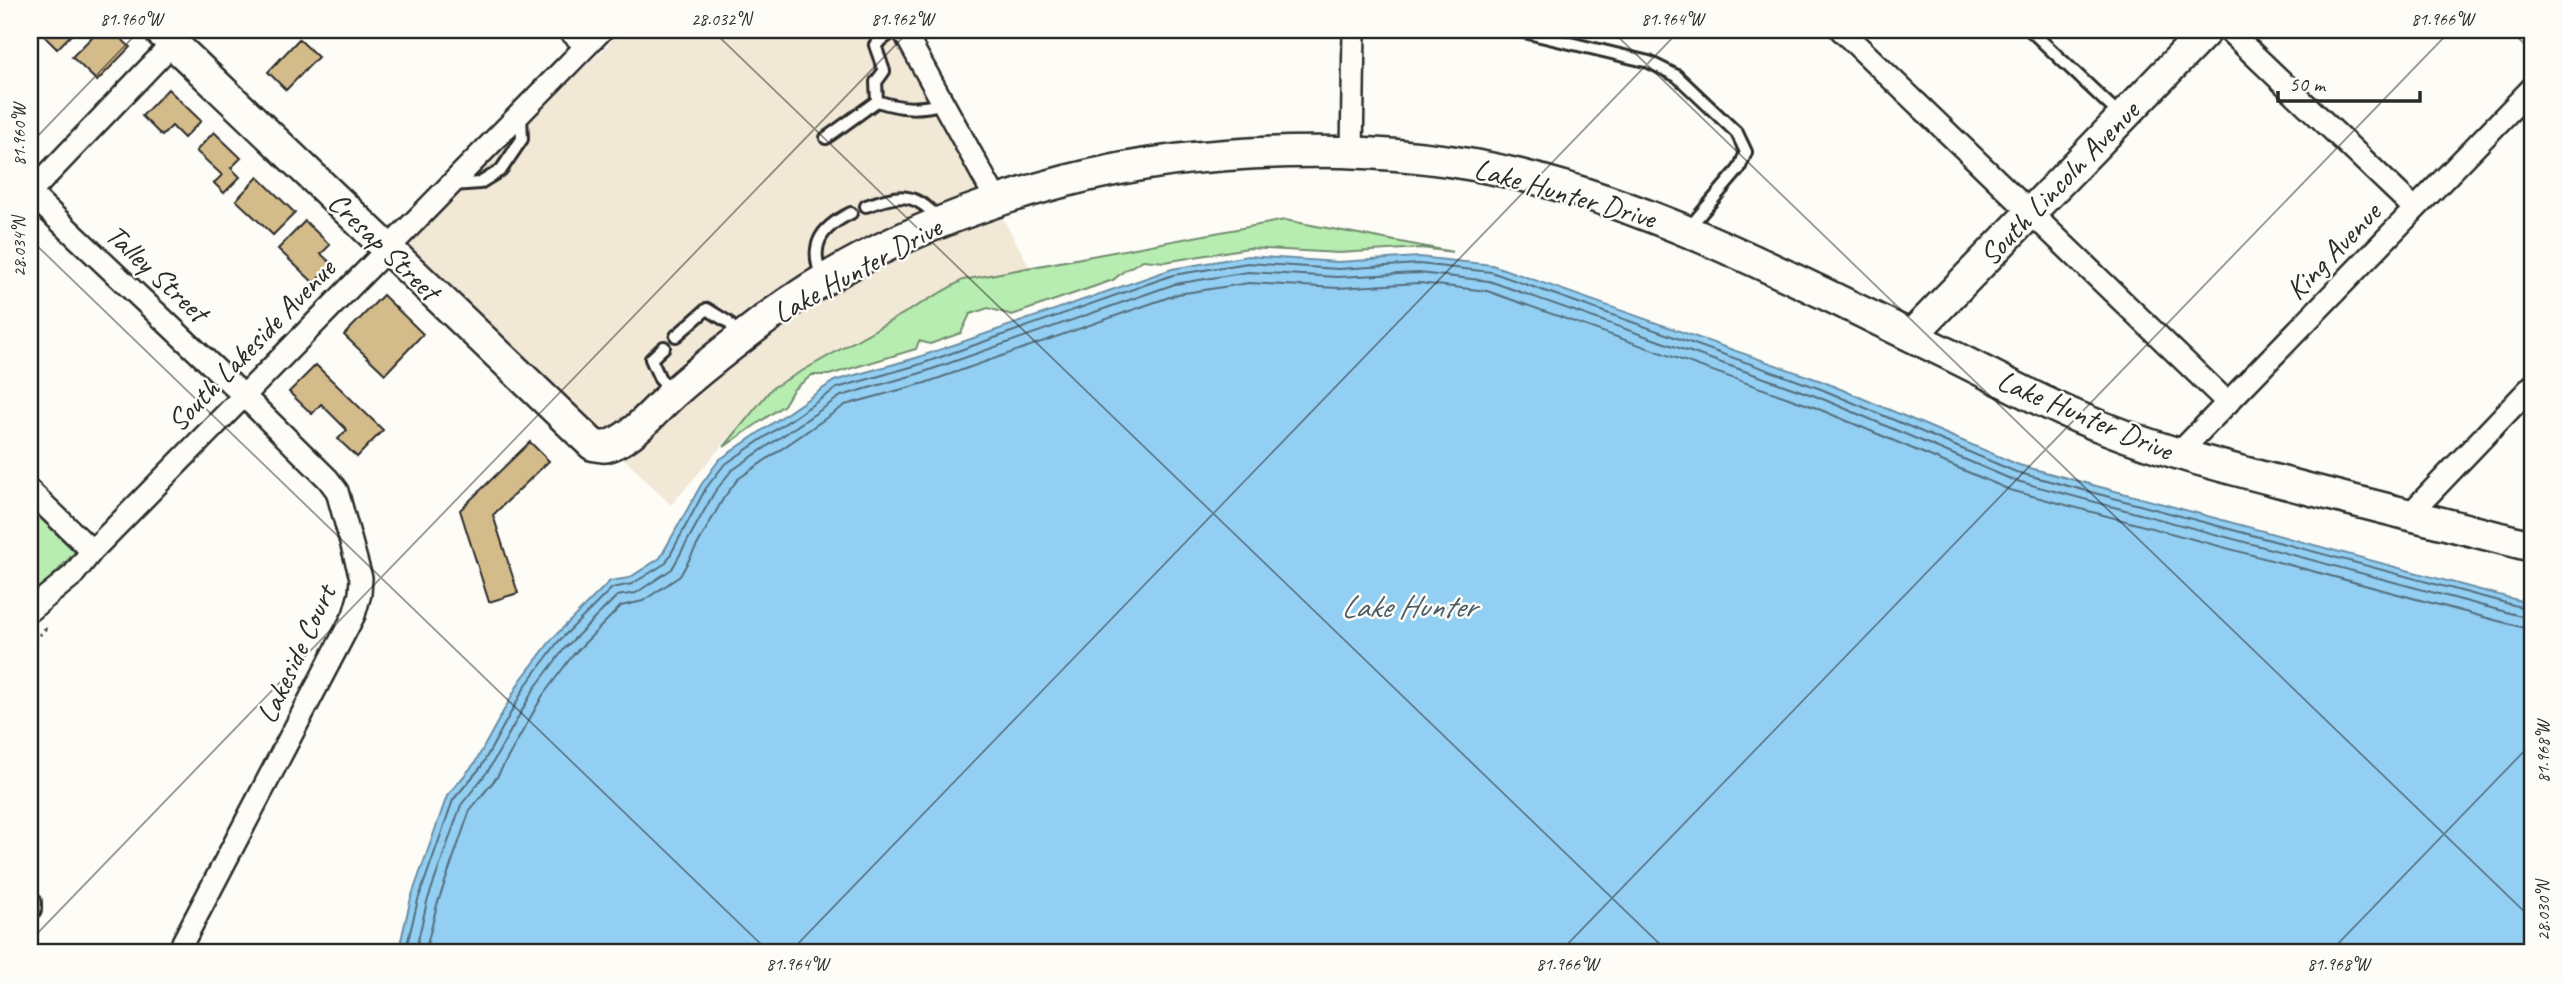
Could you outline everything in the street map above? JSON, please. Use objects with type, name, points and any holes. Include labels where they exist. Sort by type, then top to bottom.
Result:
[{"type":"street","points":[[569,30],[586,46]]},
{"type":"street","name":"South Lakeside Avenue","points":[[30,610],[73,575],[92,551],[602,30]]},
{"type":"street","points":[[903,30],[997,201]]},
{"type":"street","points":[[1352,153],[1354,30]]},
{"type":"street","points":[[1841,30],[2228,403]]},
{"type":"street","name":"South Lincoln Avenue","points":[[1911,336],[2207,30]]},
{"type":"street","points":[[2228,30],[2415,209]]},
{"type":"street","points":[[30,193],[166,36]]},
{"type":"street","name":"Cresap Street","points":[[166,36],[586,440],[603,447],[615,443]]},
{"type":"street","name":"King Avenue","points":[[2177,455],[2532,88]]},
{"type":"street","name":"Lake Hunter Drive","points":[[615,443],[773,314],[877,251],[942,222],[997,201],[1127,167],[1222,155],[1305,151],[1352,153],[1449,162],[1515,173],[1603,199],[1687,231],[2101,427],[2177,455],[2532,546]]},
{"type":"street","name":"Talley Street","points":[[30,193],[244,396]]},
{"type":"street","points":[[2409,514],[2532,386]]},
{"type":"street","name":"Lakeside Court","points":[[182,953],[183,942],[354,615],[360,594],[361,578],[337,491],[244,396]]},
{"type":"street","points":[[30,491],[92,551]]},
{"type":"street","points":[[30,902],[30,909]]},
{"type":"lane","points":[[877,102],[876,82],[884,72],[875,45],[895,30]]},
{"type":"lane","points":[[1516,30],[1666,68],[1737,133],[1746,152],[1739,169],[1687,231]]},
{"type":"lane","points":[[2030,30],[2123,117]]},
{"type":"lane","points":[[877,102],[915,109],[943,103]]},
{"type":"lane","points":[[826,138],[877,102]]},
{"type":"lane","points":[[866,206],[906,196],[929,207],[942,222]]},
{"type":"lane","points":[[823,282],[816,266],[821,237],[824,230],[851,214]]},
{"type":"lane","points":[[677,336],[707,309],[728,322],[741,338]]},
{"type":"lane","points":[[664,348],[651,359],[660,379],[673,393]]},
{"type":"shaded area","points":[[621,30],[890,30],[982,196],[688,367],[604,437],[408,248],[408,241],[525,122]]},
{"type":"shaded area","points":[[999,211],[1030,268],[963,280],[772,388],[671,505],[618,453],[736,351],[881,261]]},
{"type":"green space","points":[[1285,220],[1453,252],[1421,248],[1339,253],[1248,248],[1165,262],[1143,260],[1113,280],[1012,315],[988,308],[970,314],[961,333],[930,344],[919,341],[916,349],[829,375],[812,375],[793,390],[784,405],[724,447],[772,388],[963,280]]},
{"type":"green space","points":[[30,508],[75,552],[30,601]]},
{"type":"water","name":"Lake Hunter","points":[[1248,256],[1338,262],[1419,257],[1492,265],[1824,382],[2019,465],[2532,604],[2532,953],[398,953],[411,898],[447,796],[475,763],[520,681],[553,638],[610,581],[629,578],[660,558],[701,485],[719,460],[834,381],[916,358],[1172,269]]},
{"type":"building","points":[[38,30],[76,30],[57,49]]},
{"type":"building","points":[[99,30],[112,30],[130,47],[97,81],[72,57]]},
{"type":"building","points":[[299,39],[318,57],[286,90],[268,72]]},
{"type":"building","points":[[168,89],[201,121],[184,138],[172,126],[162,136],[142,116]]},
{"type":"building","points":[[214,132],[241,158],[231,168],[240,177],[224,193],[214,183],[222,175],[196,151]]},
{"type":"building","points":[[258,177],[295,213],[273,235],[236,200]]},
{"type":"building","points":[[305,221],[330,245],[321,254],[332,264],[314,283],[278,249]]},
{"type":"building","points":[[383,295],[423,334],[385,374],[344,335]]},
{"type":"building","points":[[316,365],[383,430],[357,457],[338,439],[347,430],[321,404],[312,414],[289,392]]},
{"type":"building","points":[[530,442],[549,461],[493,515],[518,593],[489,602],[460,510]]}]
